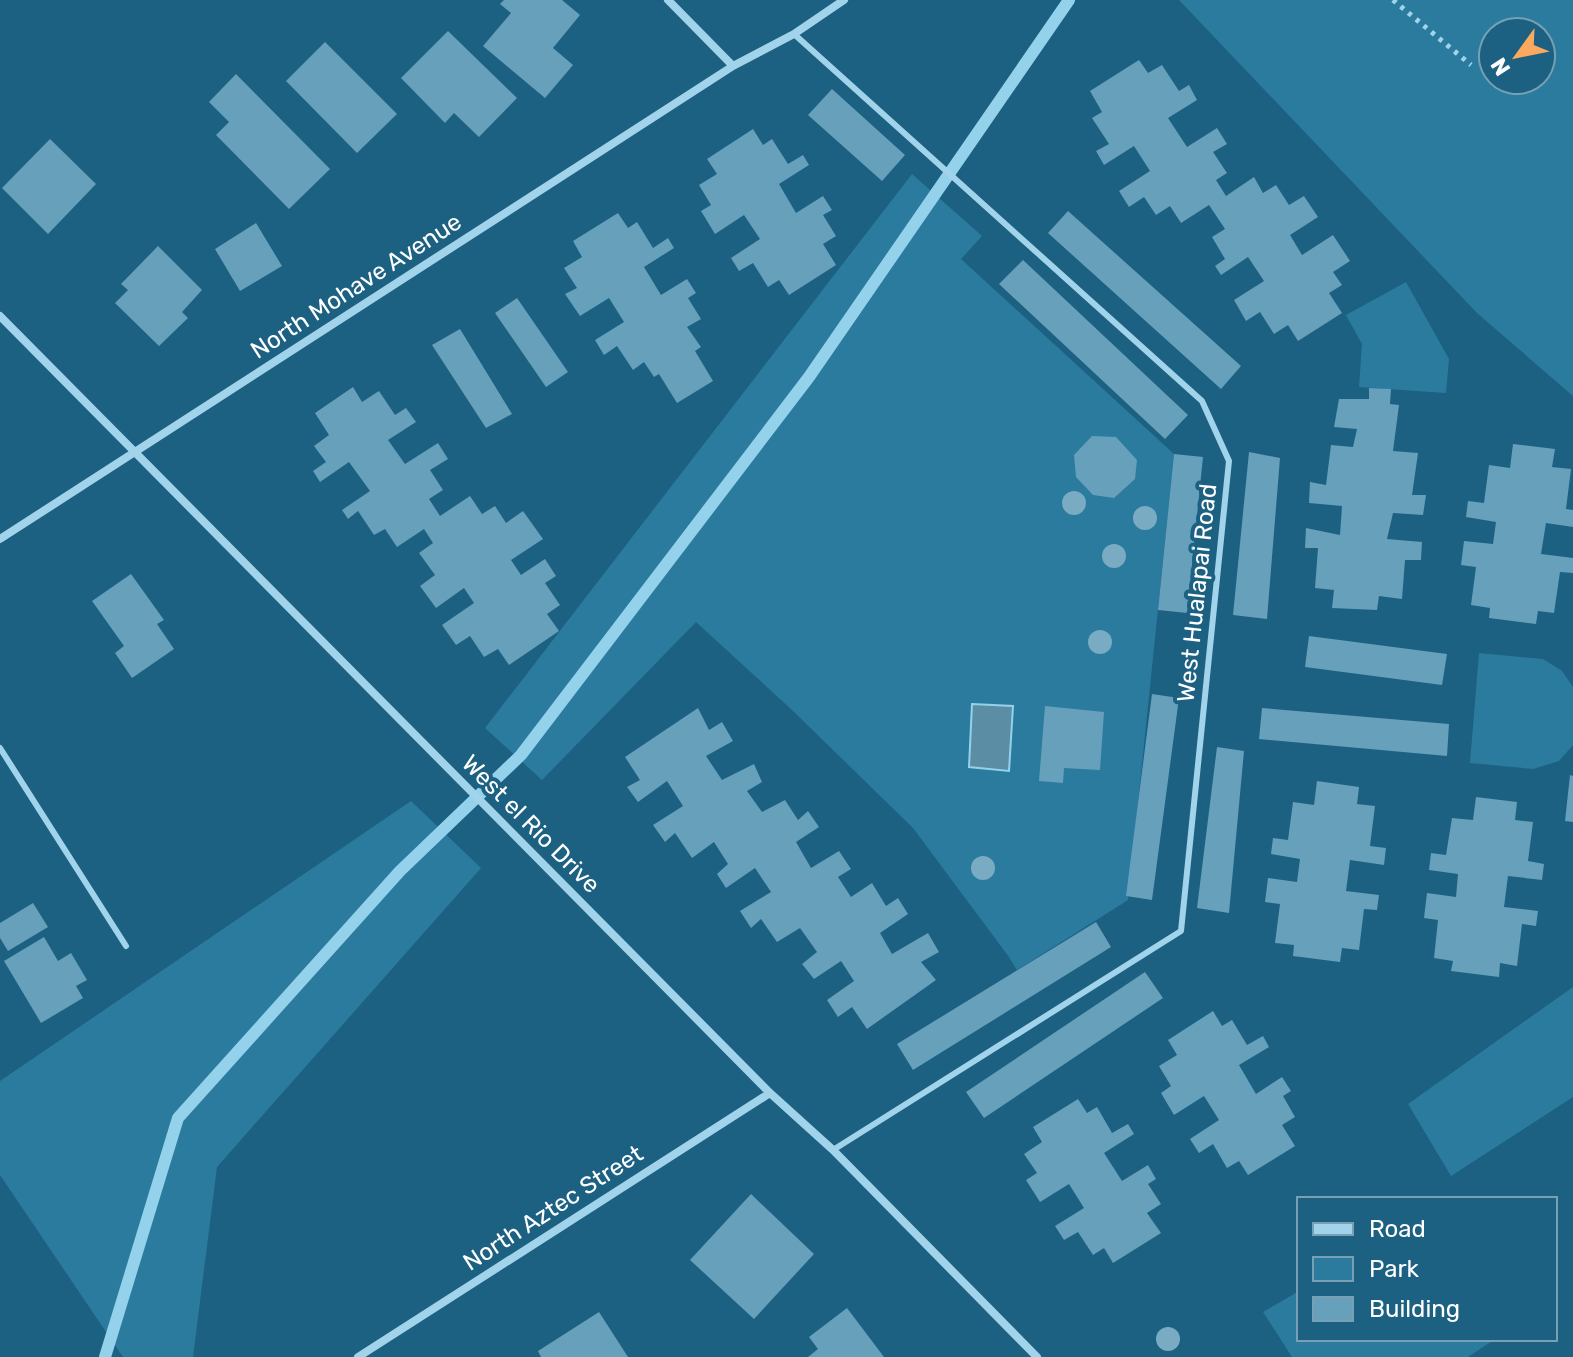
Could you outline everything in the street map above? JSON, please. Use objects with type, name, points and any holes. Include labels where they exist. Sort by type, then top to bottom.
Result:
[{"type":"street","points":[[668,0],[733,66]]},
{"type":"street","name":"North Mohave Avenue","points":[[0,539],[733,66],[794,34],[844,0]]},
{"type":"street","name":"West el Rio Drive","points":[[0,316],[770,1093],[833,1150],[1037,1357]]},
{"type":"street","name":"North Aztec Street","points":[[358,1357],[770,1093]]},
{"type":"lane","name":"West Hualapai Road","points":[[794,34],[1202,401],[1229,461],[1181,931],[833,1150]]},
{"type":"lane","points":[[0,748],[126,946]]},
{"type":"path","points":[[1393,0],[1471,65]]},
{"type":"green space","points":[[1179,0],[1573,0],[1573,396],[1477,313]]},
{"type":"green space","points":[[912,174],[982,236],[961,259],[1174,454],[1128,900],[1017,970],[913,828],[696,622],[542,780],[485,728]]},
{"type":"green space","points":[[1406,282],[1449,359],[1446,393],[1359,387],[1362,344],[1346,315]]},
{"type":"green space","points":[[1479,653],[1543,659],[1562,671],[1573,687],[1573,745],[1559,761],[1533,769],[1470,763]]},
{"type":"green space","points":[[411,801],[481,868],[217,1167],[193,1357],[123,1357],[0,1175],[0,1081]]},
{"type":"green space","points":[[1573,987],[1573,1097],[1451,1176],[1408,1104]]},
{"type":"green space","points":[[1297,1292],[1297,1341],[1492,1341],[1468,1357],[1292,1357],[1263,1312]]},
{"type":"shaded area","points":[[972,704],[1013,706],[1009,771],[969,767]]},
{"type":"building","points":[[504,0],[562,0],[580,15],[553,48],[573,65],[545,98],[483,46],[511,13],[500,4]]},
{"type":"building","points":[[448,31],[517,98],[479,137],[454,113],[445,123],[401,78]]},
{"type":"building","points":[[325,42],[397,114],[357,153],[286,81]]},
{"type":"building","points":[[1139,60],[1148,73],[1162,65],[1179,91],[1189,85],[1197,100],[1168,118],[1187,147],[1217,128],[1227,144],[1213,152],[1227,173],[1216,180],[1226,196],[1254,177],[1263,193],[1276,185],[1289,205],[1304,196],[1318,217],[1290,235],[1302,255],[1333,235],[1350,261],[1333,272],[1342,285],[1329,293],[1342,313],[1298,341],[1288,325],[1274,334],[1260,312],[1246,321],[1234,300],[1264,281],[1248,257],[1221,275],[1215,266],[1225,259],[1212,237],[1225,229],[1209,205],[1181,223],[1170,206],[1156,215],[1144,197],[1129,207],[1119,191],[1150,171],[1134,146],[1104,165],[1096,151],[1109,144],[1092,118],[1102,112],[1090,91]]},
{"type":"building","points":[[236,74],[330,169],[289,209],[216,135],[229,122],[209,102]]},
{"type":"building","points":[[832,89],[905,155],[882,181],[808,115]]},
{"type":"building","points":[[753,129],[763,145],[772,139],[788,164],[803,155],[809,165],[779,184],[796,213],[823,196],[832,210],[823,215],[836,236],[823,244],[836,265],[789,295],[779,280],[768,287],[753,263],[739,271],[731,258],[760,239],[744,215],[715,234],[701,211],[711,205],[699,185],[717,174],[707,159]]},
{"type":"building","points":[[50,139],[96,184],[48,234],[2,188]]},
{"type":"building","points":[[1068,211],[1241,366],[1221,389],[1048,233]]},
{"type":"building","points":[[618,213],[628,228],[637,222],[653,248],[668,238],[674,248],[644,267],[661,295],[687,279],[696,293],[688,298],[701,319],[687,327],[701,347],[695,351],[713,381],[677,403],[659,374],[654,377],[644,362],[633,370],[617,346],[604,355],[595,340],[624,322],[609,298],[580,316],[565,294],[577,288],[564,268],[582,257],[573,241]]},
{"type":"building","points":[[256,223],[282,266],[240,291],[215,249]]},
{"type":"building","points":[[158,246],[202,290],[182,312],[188,318],[159,346],[115,303],[128,290],[121,284]]},
{"type":"building","points":[[1023,260],[1188,415],[1165,439],[999,284]]},
{"type":"building","points":[[517,298],[568,372],[546,387],[495,313]]},
{"type":"building","points":[[460,329],[512,414],[486,428],[432,345]]},
{"type":"building","points":[[353,387],[362,402],[379,391],[395,415],[406,408],[416,422],[388,440],[405,464],[438,443],[448,459],[430,470],[443,490],[429,499],[440,516],[470,496],[482,514],[495,506],[506,523],[523,511],[543,539],[511,560],[521,575],[545,559],[556,576],[545,583],[560,605],[547,614],[559,631],[509,665],[498,649],[484,657],[470,636],[456,645],[442,625],[474,603],[464,588],[436,608],[420,586],[435,575],[419,553],[433,543],[424,529],[397,547],[385,529],[374,535],[358,511],[348,519],[342,510],[370,491],[349,462],[320,482],[313,471],[326,462],[314,446],[329,435],[315,413]]},
{"type":"building","points":[[1369,388],[1391,389],[1390,404],[1399,405],[1393,451],[1418,453],[1412,495],[1426,495],[1423,515],[1393,513],[1387,539],[1422,542],[1421,560],[1405,560],[1402,599],[1379,596],[1377,610],[1332,608],[1334,590],[1315,588],[1318,548],[1305,548],[1306,528],[1340,535],[1342,506],[1309,503],[1310,482],[1326,485],[1331,445],[1353,447],[1357,429],[1334,427],[1339,399],[1369,399]]},
{"type":"building","points":[[1092,436],[1116,437],[1137,460],[1135,479],[1114,498],[1093,495],[1076,477],[1074,455]]},
{"type":"building","points":[[1513,444],[1555,449],[1552,467],[1571,469],[1566,509],[1573,510],[1573,527],[1546,523],[1541,554],[1573,558],[1573,573],[1560,572],[1554,613],[1538,611],[1536,624],[1489,618],[1490,608],[1471,605],[1476,567],[1461,565],[1464,541],[1493,544],[1496,522],[1466,517],[1468,501],[1484,503],[1489,465],[1510,468]]},
{"type":"building","points":[[1249,452],[1280,458],[1267,619],[1233,615]]},
{"type":"building","points":[[1174,454],[1203,457],[1187,613],[1158,610]]},
{"type":"building","points":[[131,574],[164,620],[157,624],[174,649],[132,678],[115,653],[124,646],[92,601]]},
{"type":"building","points":[[1309,636],[1447,654],[1442,685],[1305,667]]},
{"type":"building","points":[[1152,694],[1179,698],[1152,900],[1126,896]]},
{"type":"building","points":[[1045,706],[1104,712],[1100,770],[1064,768],[1063,783],[1039,781]]},
{"type":"building","points":[[698,708],[709,730],[722,722],[733,741],[706,756],[722,780],[754,764],[762,782],[747,791],[762,812],[785,800],[798,820],[808,811],[819,827],[796,842],[811,868],[839,851],[851,869],[838,877],[851,897],[872,883],[886,906],[898,898],[908,914],[880,933],[892,954],[928,933],[939,952],[921,962],[936,980],[867,1029],[852,1007],[838,1017],[827,1000],[854,981],[841,961],[814,979],[802,964],[817,952],[800,928],[777,942],[761,919],[751,928],[740,911],[771,892],[755,868],[726,888],[717,874],[728,864],[714,842],[692,858],[675,833],[665,842],[653,825],[683,806],[667,781],[638,802],[627,787],[640,780],[625,757]]},
{"type":"building","points":[[1262,708],[1449,724],[1447,756],[1259,739]]},
{"type":"building","points":[[1217,747],[1244,751],[1229,913],[1197,908]]},
{"type":"building","points":[[1570,775],[1573,776],[1573,822],[1565,821]]},
{"type":"building","points":[[1317,781],[1359,787],[1357,804],[1375,806],[1370,846],[1386,848],[1384,865],[1350,860],[1346,891],[1379,895],[1377,910],[1364,909],[1359,950],[1342,948],[1340,962],[1293,956],[1294,945],[1275,943],[1280,904],[1265,902],[1268,878],[1297,882],[1300,859],[1271,854],[1273,838],[1288,840],[1293,802],[1314,805]]},
{"type":"building","points":[[1476,797],[1517,802],[1515,820],[1533,822],[1528,861],[1544,864],[1542,880],[1508,876],[1504,907],[1538,911],[1536,926],[1522,924],[1517,966],[1500,963],[1499,977],[1451,971],[1453,961],[1434,958],[1438,920],[1424,918],[1427,893],[1456,897],[1458,874],[1429,870],[1431,853],[1446,855],[1452,818],[1473,820]]},
{"type":"building","points":[[33,903],[48,927],[8,951],[0,938],[0,923]]},
{"type":"building","points":[[1096,922],[1111,947],[913,1070],[897,1044]]},
{"type":"building","points":[[44,937],[58,961],[71,953],[87,980],[76,986],[83,998],[41,1023],[4,961]]},
{"type":"building","points":[[1145,972],[1163,998],[984,1118],[966,1092]]},
{"type":"building","points":[[1213,1011],[1222,1026],[1232,1020],[1247,1045],[1263,1036],[1269,1047],[1239,1065],[1256,1094],[1282,1077],[1291,1091],[1283,1096],[1295,1117],[1282,1125],[1295,1146],[1248,1175],[1239,1161],[1227,1168],[1213,1144],[1199,1153],[1190,1139],[1219,1120],[1204,1096],[1174,1115],[1161,1093],[1171,1086],[1159,1066],[1177,1055],[1168,1040]]},
{"type":"building","points":[[1078,1099],[1087,1113],[1097,1107],[1112,1133],[1128,1124],[1134,1134],[1104,1153],[1122,1181],[1148,1165],[1156,1179],[1148,1184],[1161,1204],[1147,1213],[1161,1233],[1113,1263],[1104,1248],[1093,1255],[1078,1232],[1064,1240],[1055,1226],[1084,1208],[1069,1184],[1040,1202],[1026,1180],[1037,1173],[1024,1154],[1042,1142],[1033,1127]]},
{"type":"building","points":[[751,1194],[814,1254],[754,1319],[690,1260]]},
{"type":"building","points":[[847,1308],[884,1357],[808,1357],[818,1349],[809,1337]]},
{"type":"building","points":[[599,1312],[628,1357],[541,1357],[538,1351]]},
{"type":"waterway","points":[[105,1357],[178,1118],[400,871],[521,755],[809,377],[1069,0]]}]
